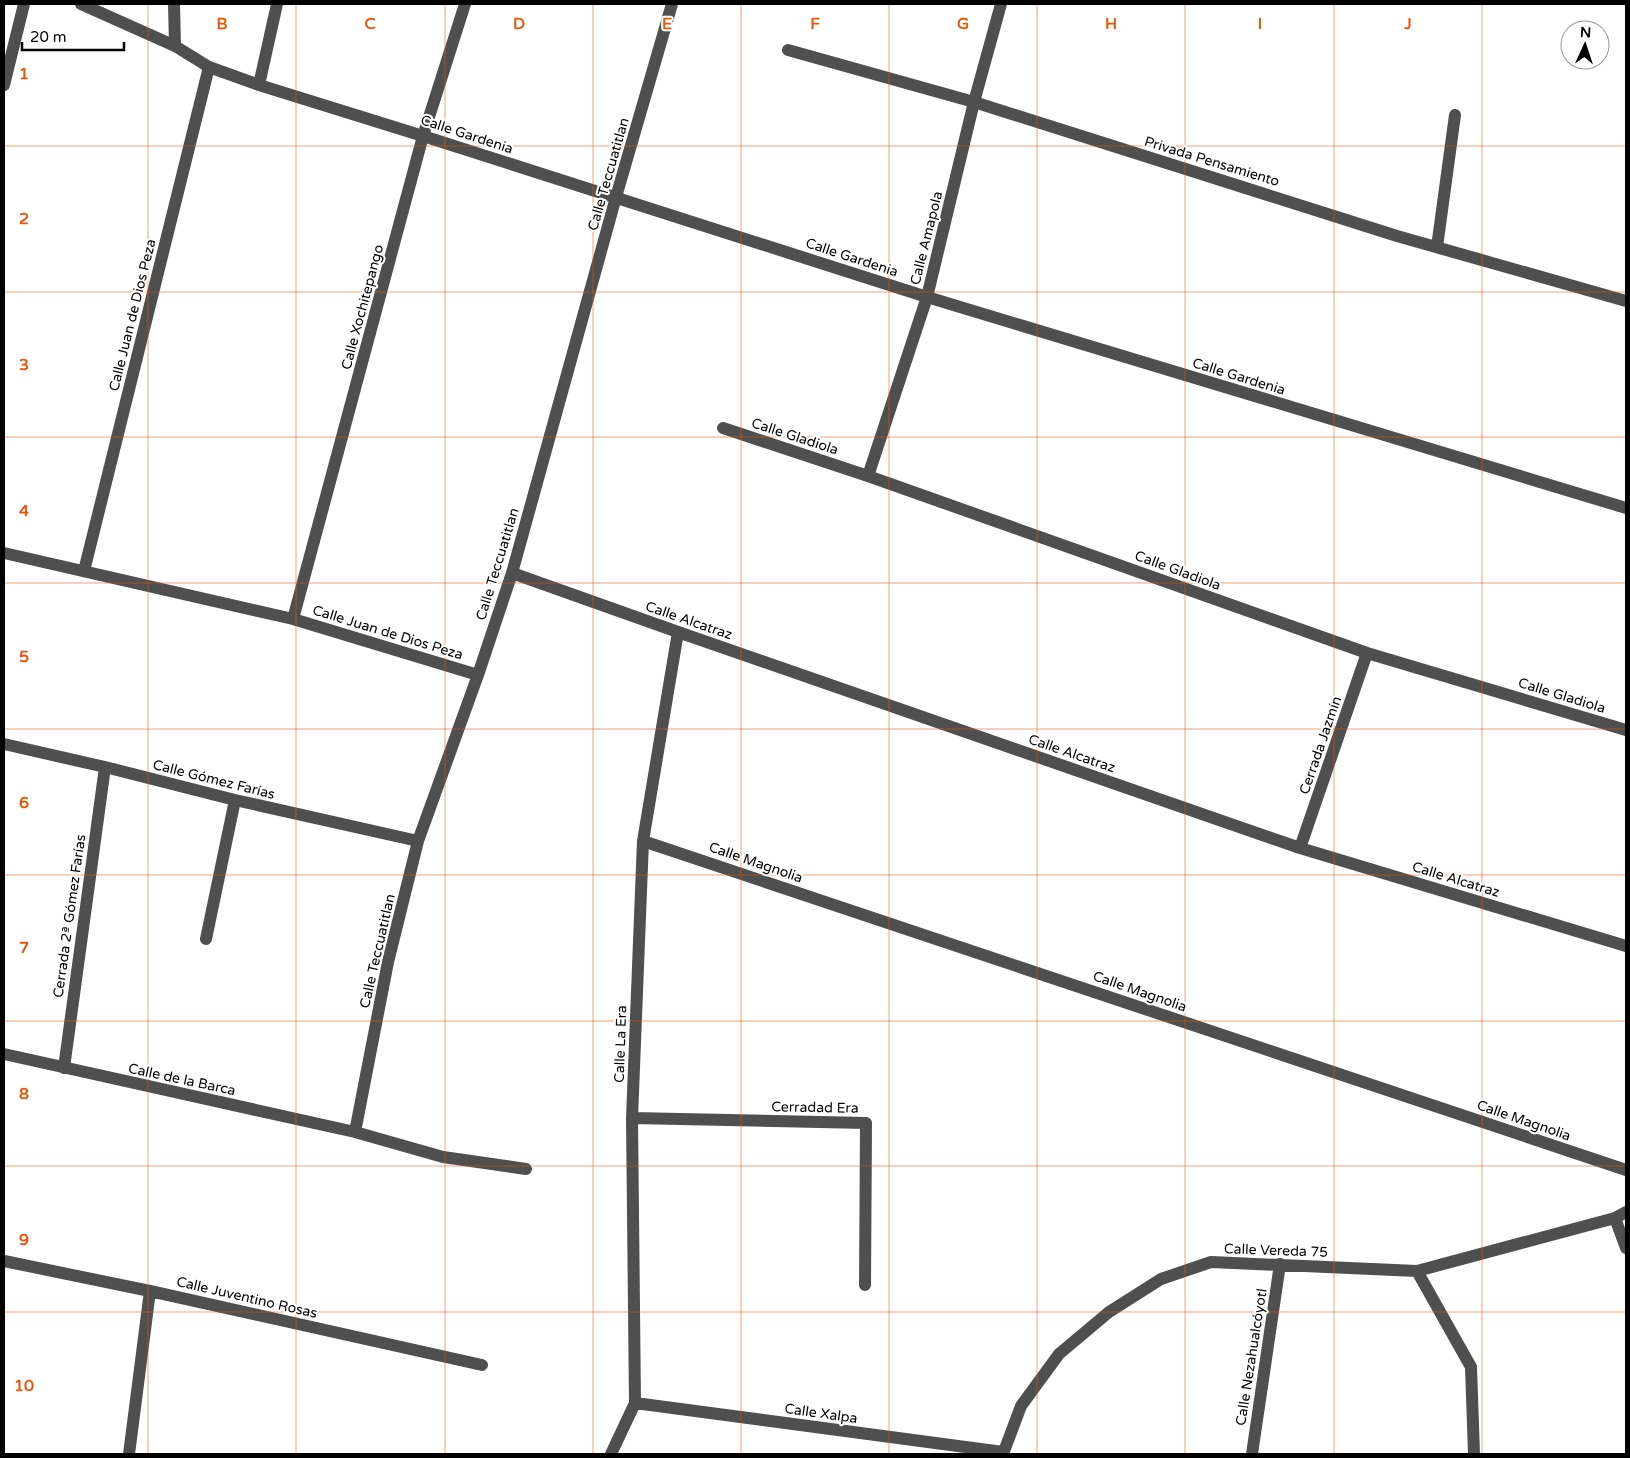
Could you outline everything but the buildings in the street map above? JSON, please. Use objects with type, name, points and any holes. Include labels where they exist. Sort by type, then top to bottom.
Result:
[{"type":"street","points":[[4,86],[24,4]]},
{"type":"street","name":"Calle Gardenia","points":[[81,4],[175,46],[210,67],[259,85],[927,297],[1626,508]]},
{"type":"street","points":[[174,4],[175,46]]},
{"type":"street","points":[[259,85],[276,4]]},
{"type":"street","name":"Calle Xochitepango","points":[[293,619],[424,136],[464,4]]},
{"type":"street","name":"Calle Teccuatitlan","points":[[354,1132],[388,962],[418,841],[478,675],[512,573],[672,4]]},
{"type":"street","name":"Calle Amapola","points":[[868,476],[927,297],[974,102],[1001,4]]},
{"type":"street","name":"Privada Pensamiento","points":[[788,50],[974,102],[1437,247],[1626,301]]},
{"type":"street","name":"Calle Juan de Dios Peza","points":[[84,571],[210,67]]},
{"type":"street","points":[[1437,247],[1455,115]]},
{"type":"street","name":"Calle Gladiola","points":[[723,428],[868,476],[1367,653],[1626,730]]},
{"type":"street","name":"Calle Juan de Dios Peza","points":[[4,553],[293,619],[478,675]]},
{"type":"street","name":"Calle Alcatraz","points":[[512,573],[1300,848],[1626,946]]},
{"type":"street","name":"Calle La Era","points":[[612,1454],[636,1403],[632,1118],[643,841],[678,632]]},
{"type":"street","name":"Cerrada Jazmín","points":[[1300,848],[1367,653]]},
{"type":"street","name":"Calle Gómez Farías","points":[[4,744],[235,800],[418,841]]},
{"type":"street","name":"Cerrada 2ª Gómez Farías","points":[[64,1068],[105,767]]},
{"type":"street","points":[[206,939],[235,800]]},
{"type":"street","name":"Calle Magnolia","points":[[643,841],[1626,1170]]},
{"type":"street","name":"Calle de la Barca","points":[[4,1054],[354,1132],[443,1157],[526,1169]]},
{"type":"street","name":"Cerradad Era","points":[[632,1118],[866,1123],[865,1285]]},
{"type":"street","name":"Calle Vereda 75","points":[[1003,1453],[1022,1406],[1059,1354],[1109,1312],[1161,1279],[1211,1262],[1417,1272],[1615,1218],[1626,1212]]},
{"type":"street","points":[[1615,1218],[1626,1248]]},
{"type":"street","name":"Calle Juventino Rosas","points":[[4,1261],[150,1291],[482,1366]]},
{"type":"street","name":"Calle Nezahualcóyotl","points":[[1252,1454],[1280,1264]]},
{"type":"street","points":[[1417,1272],[1470,1367],[1474,1454]]},
{"type":"street","points":[[129,1454],[150,1291]]},
{"type":"street","name":"Calle Xalpa","points":[[636,1403],[1003,1453]]}]
